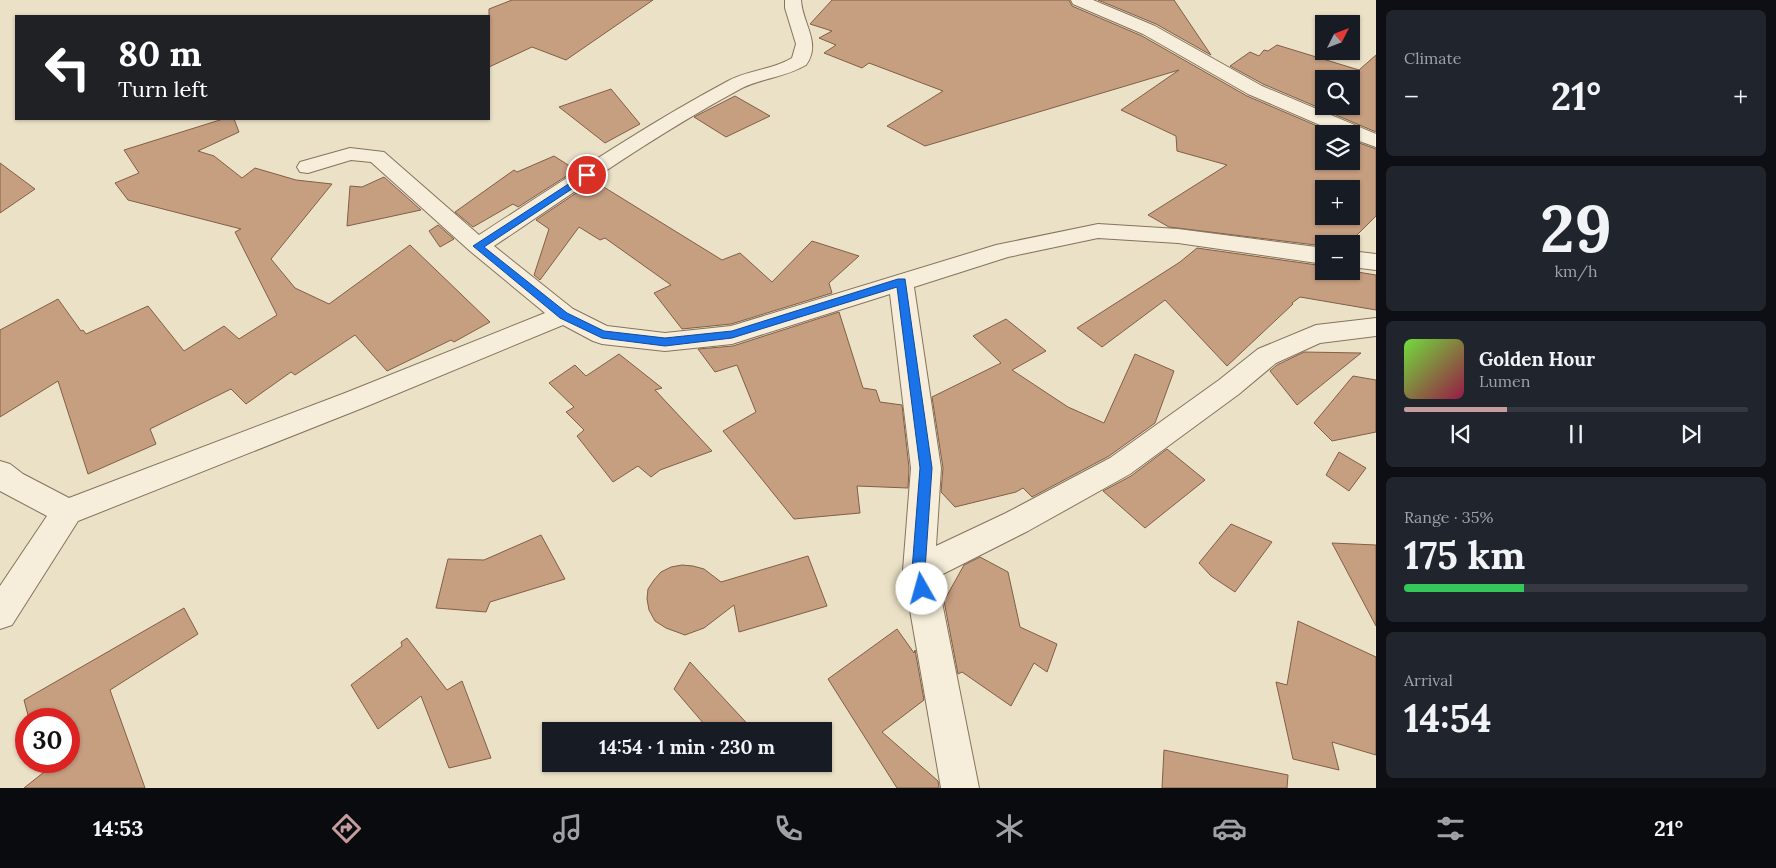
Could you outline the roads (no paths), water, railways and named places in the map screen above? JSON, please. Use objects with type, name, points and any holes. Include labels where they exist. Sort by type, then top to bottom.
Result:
[{"type":"street","points":[[478,246],[620,153],[739,83],[791,68],[800,61],[805,44],[793,8],[793,0]]},
{"type":"street","points":[[1080,0],[1149,30],[1256,90],[1376,141]]},
{"type":"street","points":[[308,167],[350,154],[377,156],[478,246],[564,315],[602,335],[665,342],[732,335],[1004,250],[1098,231],[1178,236],[1315,255]]},
{"type":"street","points":[[1360,260],[1376,262]]},
{"type":"street","points":[[901,282],[926,468],[919,570],[960,788]]},
{"type":"street","points":[[0,614],[67,512],[355,400],[564,315]]},
{"type":"street","points":[[919,570],[1017,522],[1120,466],[1229,387],[1267,356],[1316,334],[1376,327]]},
{"type":"street","points":[[0,473],[12,483],[67,512]]}]
